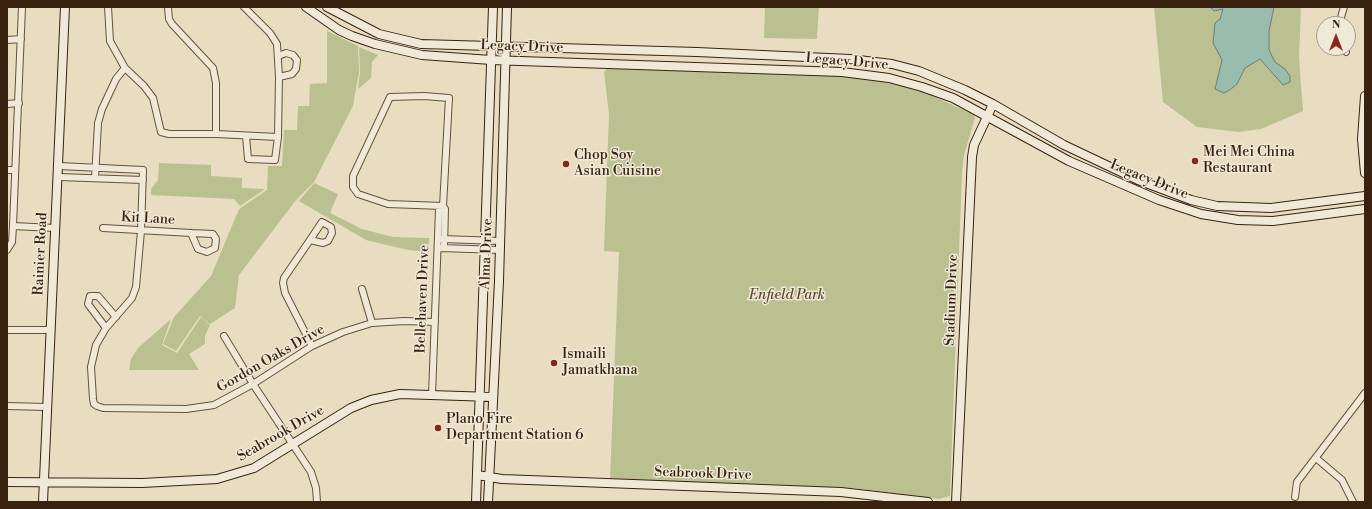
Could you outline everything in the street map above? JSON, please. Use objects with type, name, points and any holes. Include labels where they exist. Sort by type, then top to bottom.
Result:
[{"type":"main road","name":"Rainier Road","points":[[43,502],[55,228],[59,176],[65,7]]},
{"type":"main road","name":"Legacy Drive","points":[[306,7],[339,30],[375,44],[422,55],[491,60],[842,72],[889,78],[922,86],[952,98],[1037,145],[1132,189],[1183,209],[1224,219],[1273,221],[1365,209]]},
{"type":"main road","name":"Legacy Drive","points":[[327,7],[379,34],[427,44],[697,52],[850,59],[892,64],[919,71],[947,82],[993,104],[1064,144],[1138,180],[1191,200],[1227,207],[1271,208],[1365,196]]},
{"type":"main road","name":"Alma Drive","points":[[476,502],[493,7]]},
{"type":"main road","name":"Alma Drive","points":[[488,502],[500,250],[507,7]]},
{"type":"main road","points":[[375,44],[379,34]]},
{"type":"main road","points":[[602,49],[602,63]]},
{"type":"main road","points":[[697,52],[698,66]]},
{"type":"main road","points":[[1365,101],[1362,139],[1365,173]]},
{"type":"main road","name":"Stadium Drive","points":[[956,502],[972,157],[974,145],[993,104]]},
{"type":"main road","points":[[487,171],[502,170]]},
{"type":"main road","points":[[1132,189],[1138,180]]},
{"type":"main road","points":[[1224,219],[1227,207]]},
{"type":"main road","name":"Seabrook Drive","points":[[7,482],[142,483],[217,479],[254,468],[362,402],[400,394],[492,397]]},
{"type":"main road","name":"Seabrook Drive","points":[[477,475],[489,478],[841,492],[928,502]]},
{"type":"street","points":[[7,250],[12,242],[13,226],[22,7]]},
{"type":"street","points":[[108,7],[110,41],[125,68],[144,86],[153,98],[161,132],[169,134],[216,134],[278,137]]},
{"type":"street","points":[[168,7],[169,19],[172,24],[213,68],[216,82],[216,134]]},
{"type":"street","points":[[244,7],[276,41],[279,77],[278,137],[275,160],[248,159],[246,136]]},
{"type":"street","points":[[7,40],[21,39]]},
{"type":"street","points":[[278,56],[286,53],[293,55],[297,60],[296,69],[292,74],[279,77]]},
{"type":"street","points":[[95,178],[98,123],[102,109],[116,79],[125,68]]},
{"type":"street","name":"Bellehaven Drive","points":[[443,206],[388,204],[358,194],[353,187],[353,176],[390,97],[448,96],[449,114],[443,206],[445,209],[444,248]]},
{"type":"street","points":[[7,104],[19,103]]},
{"type":"street","points":[[59,166],[143,170],[141,231],[136,287],[132,298],[116,317],[106,328],[88,304],[90,296],[98,296],[116,317]]},
{"type":"street","points":[[7,170],[15,170]]},
{"type":"street","points":[[59,176],[143,180]]},
{"type":"street","name":"Bellehaven Drive","points":[[432,395],[437,239],[439,209],[443,206]]},
{"type":"street","points":[[13,226],[55,228]]},
{"type":"street","name":"Kit Lane","points":[[103,228],[191,234]]},
{"type":"street","points":[[437,239],[500,242]]},
{"type":"street","points":[[310,240],[284,278],[283,283],[285,293],[312,346]]},
{"type":"street","points":[[437,248],[500,250]]},
{"type":"street","points":[[362,288],[372,322]]},
{"type":"street","name":"Gordon Oaks Drive","points":[[106,328],[96,345],[91,367],[94,404],[103,408],[196,409],[223,401],[253,384],[312,346],[343,332],[372,322],[435,322]]},
{"type":"street","points":[[7,330],[50,330]]},
{"type":"street","points":[[224,336],[253,384],[294,444],[311,472],[316,488],[317,502]]},
{"type":"street","points":[[1295,497],[1298,482],[1365,393]]},
{"type":"street","points":[[7,406],[47,407]]},
{"type":"street","points":[[1316,458],[1342,480],[1353,502]]},
{"type":"green space","points":[[765,7],[819,7],[817,39],[764,38]]},
{"type":"green space","points":[[1154,7],[1301,7],[1299,58],[1303,111],[1261,129],[1238,132],[1197,127],[1163,102]]},
{"type":"green space","points":[[327,31],[358,46],[359,72],[353,106],[314,182],[296,200],[239,275],[235,308],[210,324],[200,316],[176,351],[163,344],[174,317],[211,276],[239,209],[267,190],[268,166],[282,166],[284,130],[297,130],[298,106],[309,106],[310,84],[327,83]]},
{"type":"green space","points":[[359,47],[378,55],[372,62],[371,78],[358,89],[360,73]]},
{"type":"green space","name":"Enfield Park","points":[[608,68],[848,75],[882,81],[927,93],[974,115],[975,118],[964,155],[962,172],[950,496],[939,499],[852,488],[610,479],[619,252],[604,251],[609,114],[604,72]]},
{"type":"green space","points":[[159,163],[211,165],[211,176],[242,178],[242,188],[265,189],[240,206],[234,199],[151,195],[151,189],[158,180]]},
{"type":"green space","points":[[314,183],[338,194],[330,213],[362,229],[393,237],[429,238],[429,252],[408,250],[366,240],[299,201]]},
{"type":"green space","points":[[201,317],[210,325],[205,336],[205,344],[189,354],[199,370],[129,370],[131,359],[138,348],[171,319],[162,345],[177,353]]},
{"type":"shaded area","points":[[1210,7],[1274,7],[1269,31],[1269,50],[1275,62],[1285,69],[1290,76],[1290,82],[1283,85],[1260,59],[1245,68],[1237,84],[1231,89],[1224,93],[1215,89],[1222,60],[1213,43],[1215,23],[1220,19],[1223,9],[1214,11]]},
{"type":"place","name":"Mei Mei China Restaurant","points":[[1195,161]]},
{"type":"place","name":"Chop Soy Asian Cuisine","points":[[566,164]]},
{"type":"place","name":"Ismaili Jamatkhana","points":[[554,363]]},
{"type":"place","name":"Plano Fire Department Station 6","points":[[438,428]]}]
